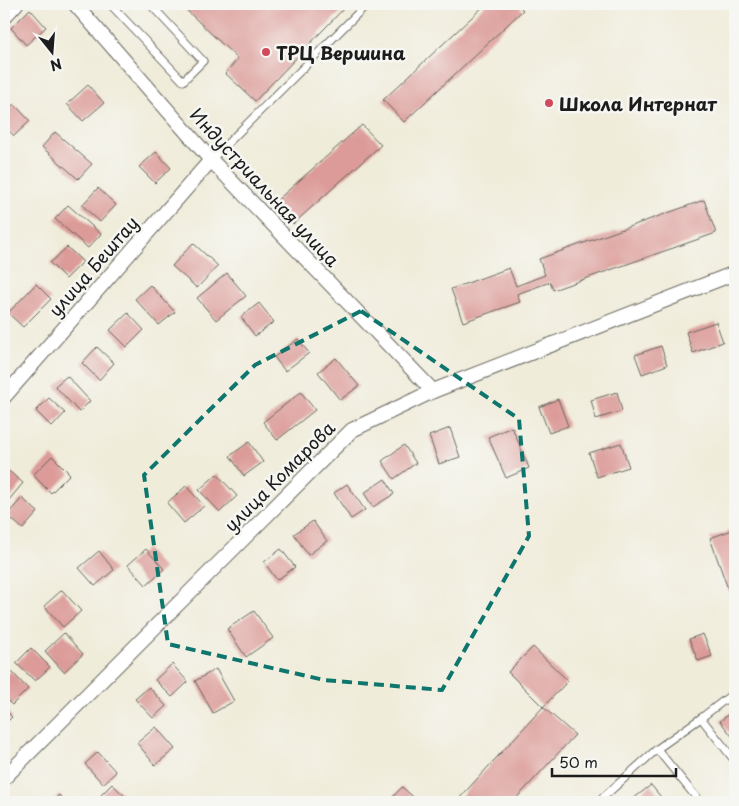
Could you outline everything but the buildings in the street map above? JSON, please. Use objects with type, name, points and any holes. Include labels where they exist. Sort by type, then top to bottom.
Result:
[{"type":"street","points":[[4,17],[16,4]]},
{"type":"street","name":"Индустриальная улица","points":[[75,4],[211,160],[433,391]]},
{"type":"street","name":"улица Бештау","points":[[4,397],[211,160]]},
{"type":"street","name":"улица Комарова","points":[[4,778],[352,430],[433,391],[735,273]]},
{"type":"lane","points":[[110,4],[183,81],[203,61],[150,4]]},
{"type":"lane","points":[[211,160],[367,4]]},
{"type":"lane","points":[[598,802],[657,749],[735,692]]},
{"type":"lane","points":[[701,718],[735,761]]},
{"type":"lane","points":[[657,749],[700,802]]},
{"type":"highlighted area","points":[[361,311],[519,419],[529,536],[442,690],[324,680],[168,644],[144,475],[255,365]]},
{"type":"place","name":"ТРЦ Вершина","points":[[266,52]]},
{"type":"place","name":"Школа Интернат","points":[[549,103]]}]
